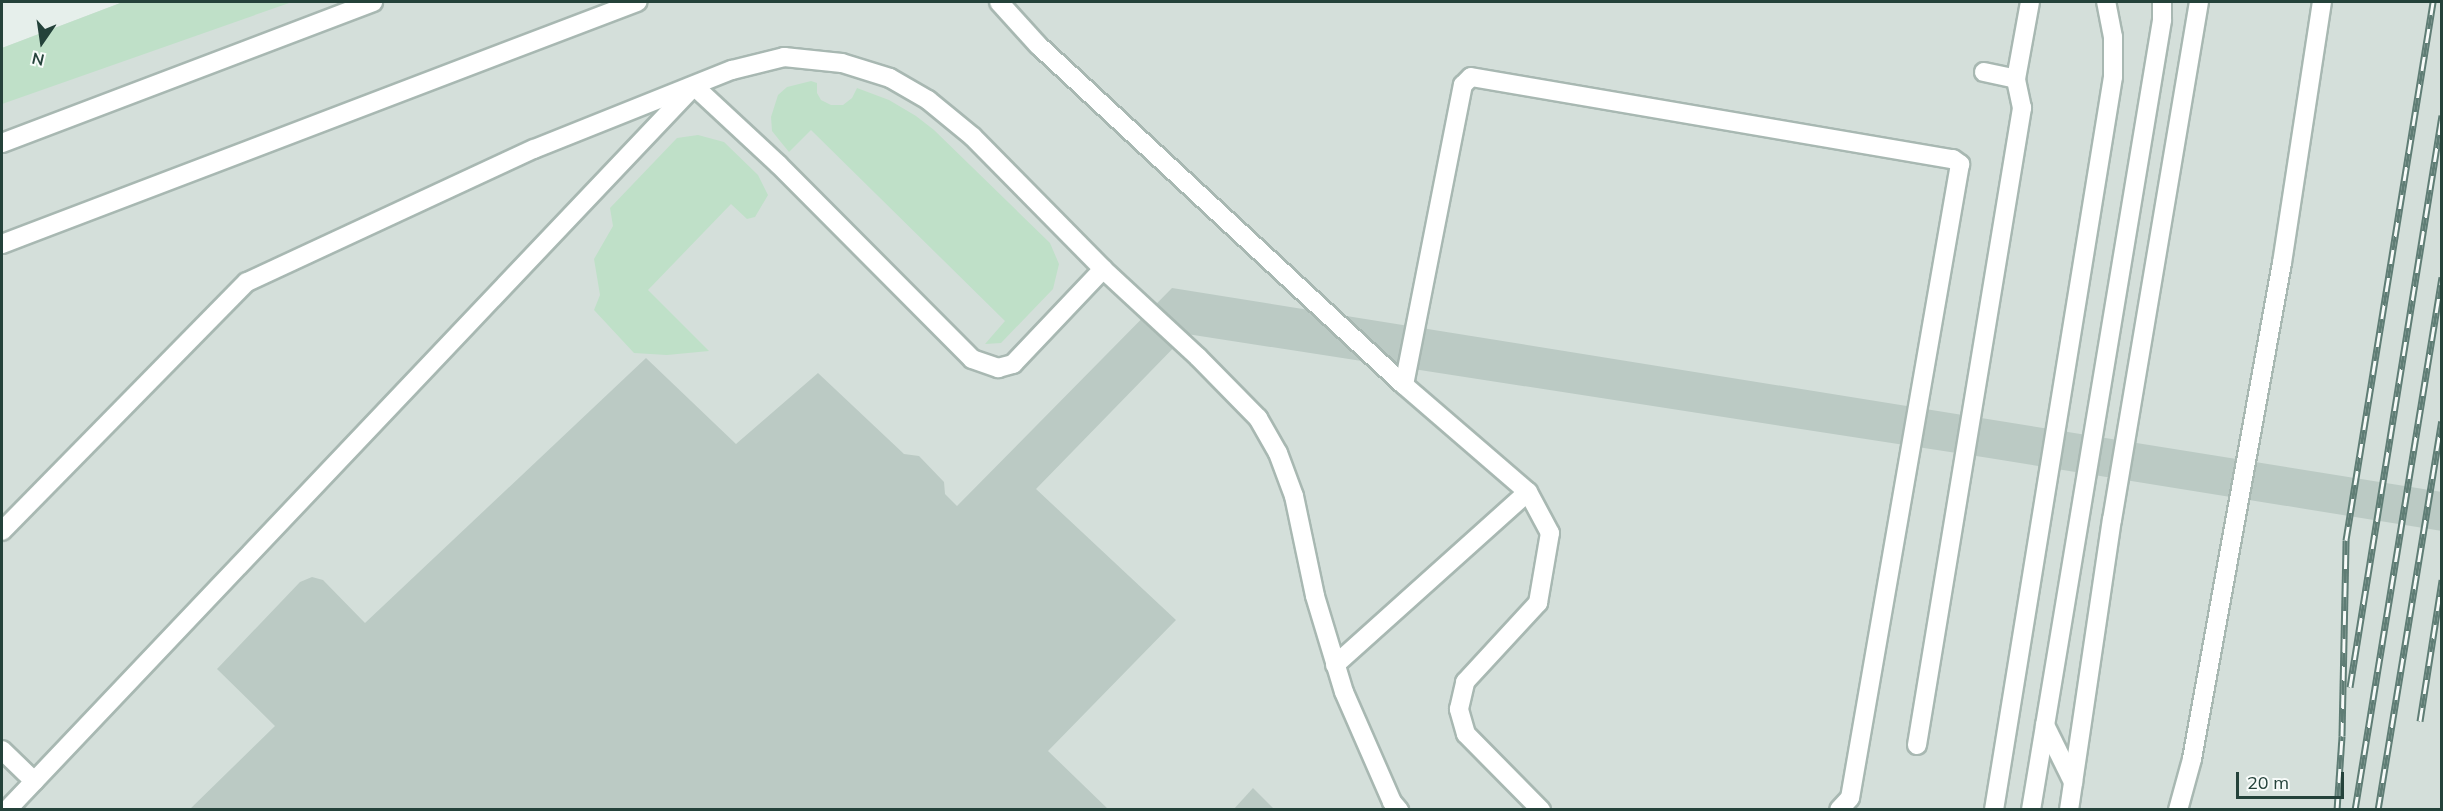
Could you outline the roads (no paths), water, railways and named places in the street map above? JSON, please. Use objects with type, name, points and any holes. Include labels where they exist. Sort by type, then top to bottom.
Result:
[{"type":"lane","points":[[2,142],[373,2]]},
{"type":"lane","points":[[2,244],[637,2]]},
{"type":"lane","points":[[999,2],[1038,45],[1404,385],[1528,492],[1550,533],[1538,603],[1465,682],[1459,708],[1466,734],[1541,810]]},
{"type":"lane","points":[[1917,745],[2022,108],[2016,79],[2030,2]]},
{"type":"lane","points":[[1994,810],[2113,78],[2113,38],[2106,2]]},
{"type":"lane","points":[[2031,810],[2162,20],[2163,2]]},
{"type":"lane","points":[[2068,810],[2112,520],[2199,2]]},
{"type":"lane","points":[[2178,810],[2192,759],[2283,263],[2322,2]]},
{"type":"lane","points":[[2,531],[247,282],[534,149],[732,70],[784,57],[842,63],[890,78],[928,100],[973,137],[1103,269],[1198,357],[1258,418],[1278,453],[1294,496],[1315,596],[1344,692],[1392,802],[1399,810]]},
{"type":"lane","points":[[1984,72],[2016,79]]},
{"type":"lane","points":[[1404,385],[1463,85],[1471,77],[1953,159],[1960,164],[1850,798],[1839,810]]},
{"type":"lane","points":[[694,86],[778,164],[972,359],[998,368],[1013,364],[1103,269]]},
{"type":"lane","points":[[7,810],[694,86]]},
{"type":"lane","points":[[1335,665],[1528,492]]},
{"type":"lane","points":[[2044,725],[2073,783]]},
{"type":"lane","points":[[2,750],[34,781]]},
{"type":"railway","points":[[2337,810],[2342,736],[2346,540],[2433,2]]},
{"type":"railway","points":[[2350,687],[2442,115]]},
{"type":"railway","points":[[2355,810],[2442,277]]},
{"type":"railway","points":[[2378,810],[2442,421]]},
{"type":"railway","points":[[2420,721],[2442,580]]}]
